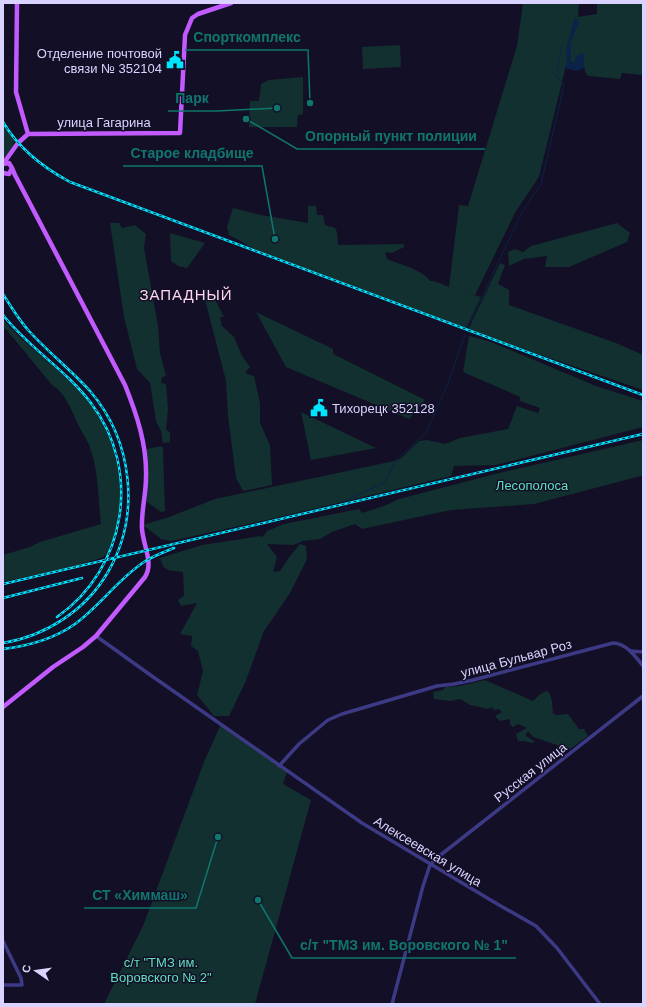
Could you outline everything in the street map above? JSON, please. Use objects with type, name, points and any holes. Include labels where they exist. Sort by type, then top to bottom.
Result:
[{"type":"main road","points":[[3,164],[18,143],[28,134],[16,92],[17,3]]},
{"type":"main road","name":"улица Гагарина","points":[[28,134],[180,133],[185,35],[192,18],[198,14],[231,3]]},
{"type":"main road","points":[[3,707],[53,667],[83,647],[96,636],[147,573],[149,567],[142,524],[146,477],[145,452],[141,430],[134,407],[101,340],[15,175],[10,155]]},
{"type":"main road","points":[[3,164],[8,163],[12,167]]},
{"type":"main road","points":[[5,174],[12,171],[12,167]]},
{"type":"main road","points":[[5,174],[15,175]]},
{"type":"street","name":"Алексеевская улица","points":[[96,636],[287,772],[362,823],[430,865],[536,926],[557,948],[600,1004]]},
{"type":"street","name":"улица Бульвар Роз","points":[[279,766],[299,744],[328,720],[350,711],[437,686],[473,680],[616,643],[629,649],[631,652]]},
{"type":"street","points":[[631,652],[643,652]]},
{"type":"street","points":[[631,652],[643,665]]},
{"type":"street","name":"Русская улица","points":[[430,865],[438,857],[643,696]]},
{"type":"street","points":[[392,1004],[423,886],[430,865]]},
{"type":"street","points":[[3,941],[21,978],[22,985],[3,985]]},
{"type":"green space","points":[[523,3],[579,3],[578,17],[597,14],[597,3],[643,3],[643,75],[622,73],[620,79],[588,76],[585,69],[584,54],[574,64],[571,61],[571,45],[539,177],[516,211],[475,295],[461,291],[481,297],[466,328],[312,272],[248,246],[229,235],[227,227],[233,208],[261,215],[308,223],[308,206],[316,206],[317,215],[323,215],[325,225],[335,228],[337,232],[338,245],[404,244],[404,247],[392,253],[385,252],[387,259],[416,270],[430,281],[434,281],[449,287],[459,205],[468,206],[517,46]]},
{"type":"green space","points":[[400,45],[401,67],[363,69],[362,47]]},
{"type":"green space","points":[[303,77],[303,114],[298,115],[297,127],[249,127],[250,101],[259,101],[261,84],[269,80]]},
{"type":"green space","points":[[3,125],[15,141],[13,143],[14,145],[3,161]]},
{"type":"green space","points":[[110,223],[119,223],[122,228],[135,225],[146,234],[144,248],[158,326],[160,353],[166,376],[162,377],[161,383],[166,384],[168,409],[166,430],[170,432],[170,442],[163,443],[161,431],[156,421],[150,383],[137,369],[124,317]]},
{"type":"green space","points":[[617,223],[630,233],[627,242],[569,267],[545,267],[547,256],[524,259],[509,266],[508,252],[515,249],[523,252],[531,246]]},
{"type":"green space","points":[[170,233],[205,243],[187,268],[178,266],[171,261]]},
{"type":"green space","points":[[500,263],[505,265],[498,284],[509,290],[509,305],[616,343],[643,355],[643,390],[468,330]]},
{"type":"green space","points":[[202,288],[210,290],[224,317],[220,317],[222,326],[234,337],[242,356],[250,367],[245,373],[254,376],[260,403],[260,423],[270,445],[272,485],[243,491],[236,478],[228,416],[226,381]]},
{"type":"green space","points":[[256,312],[333,349],[333,354],[425,400],[409,419],[286,367]]},
{"type":"green space","points":[[3,319],[22,339],[78,390],[90,403],[98,415],[111,442],[115,457],[120,486],[120,501],[114,538],[109,550],[103,557],[67,568],[3,582],[3,555],[30,547],[40,542],[101,524],[95,466],[89,444],[64,396],[52,385],[6,329],[3,329]]},
{"type":"green space","points":[[469,336],[491,342],[596,386],[643,401],[643,427],[496,465],[454,466],[451,476],[171,541],[161,539],[143,525],[169,517],[215,499],[394,461],[400,459],[419,441],[427,440],[445,444],[460,438],[508,429],[517,406],[538,413],[540,408],[520,401],[520,397],[463,372]]},
{"type":"green space","points":[[301,412],[376,448],[311,460]]},
{"type":"green space","name":"Лесополоса","points":[[643,440],[643,475],[637,477],[534,504],[451,510],[362,529],[355,524],[332,532],[320,539],[303,541],[293,545],[267,544],[277,557],[273,572],[280,571],[300,544],[306,546],[307,559],[290,593],[264,631],[245,683],[229,716],[214,716],[197,695],[203,671],[198,651],[191,646],[192,636],[180,634],[197,603],[181,606],[178,600],[184,596],[183,572],[168,570],[163,566],[160,558],[202,545],[261,536],[262,538],[267,531],[284,524],[359,509],[362,513],[384,506],[399,499],[499,473]]},
{"type":"green space","points":[[161,446],[163,448],[165,511],[161,512],[147,502],[147,449]]},
{"type":"green space","points":[[485,680],[533,701],[546,691],[549,692],[552,701],[553,713],[556,715],[568,714],[579,729],[584,729],[588,736],[570,749],[565,750],[562,755],[555,755],[560,746],[533,737],[529,732],[526,733],[526,736],[535,742],[518,741],[516,734],[527,728],[518,724],[513,727],[510,724],[510,719],[500,721],[495,716],[502,712],[499,709],[494,710],[492,707],[488,709],[470,705],[460,699],[450,701],[434,699],[433,692],[443,690],[445,687],[460,686]]},
{"type":"green space","name":"с/т \"ТМЗ им. Воровского № 2\"","points":[[221,724],[287,772],[283,784],[311,800],[255,1004],[104,1004],[143,926],[204,762]]},
{"type":"water","points":[[575,17],[579,22],[571,42],[571,61],[574,64],[576,57],[581,53],[584,54],[584,68],[576,71],[565,68],[567,60],[566,49]]},
{"type":"waterway","points":[[557,70],[562,47]]},
{"type":"waterway","points":[[467,329],[522,212],[541,184],[564,85],[556,75]]},
{"type":"waterway","points":[[347,511],[344,501],[384,483],[396,460],[426,433],[448,383],[465,335]]},
{"type":"railway","points":[[3,122],[9,132],[24,149],[41,164],[70,182],[643,395]]},
{"type":"railway","points":[[3,294],[18,318],[29,331],[83,383],[104,411],[116,432],[128,479],[128,503],[125,527],[118,550],[108,572],[99,586],[88,598],[63,619],[34,634],[3,643]]},
{"type":"railway","points":[[3,315],[13,327],[70,380],[91,403],[107,429],[117,458],[121,487],[119,517],[112,545],[99,572],[81,596],[57,617]]},
{"type":"railway","points":[[3,584],[643,434]]},
{"type":"railway","points":[[3,649],[22,646],[50,638],[67,629],[84,617],[117,584],[144,562],[174,548]]},
{"type":"railway","points":[[3,598],[82,578]]},
{"type":"place","name":"Отделение почтовой связи № 352104","points":[[175,60]]},
{"type":"place","name":"Спорткомплекс","points":[[310,103]]},
{"type":"place","name":"Парк","points":[[277,108]]},
{"type":"place","name":"Опорный пункт полиции","points":[[246,119]]},
{"type":"place","name":"Старое кладбище","points":[[275,239]]},
{"type":"place","name":"Тихорецк 352128","points":[[319,408]]},
{"type":"place","name":"СТ «Химмаш»","points":[[218,837]]},
{"type":"place","name":"с/т \"ТМЗ им. Воровского № 1\"","points":[[258,900]]},
{"type":"district","name":"ЗАПАДНЫЙ","points":[[186,295]]}]
